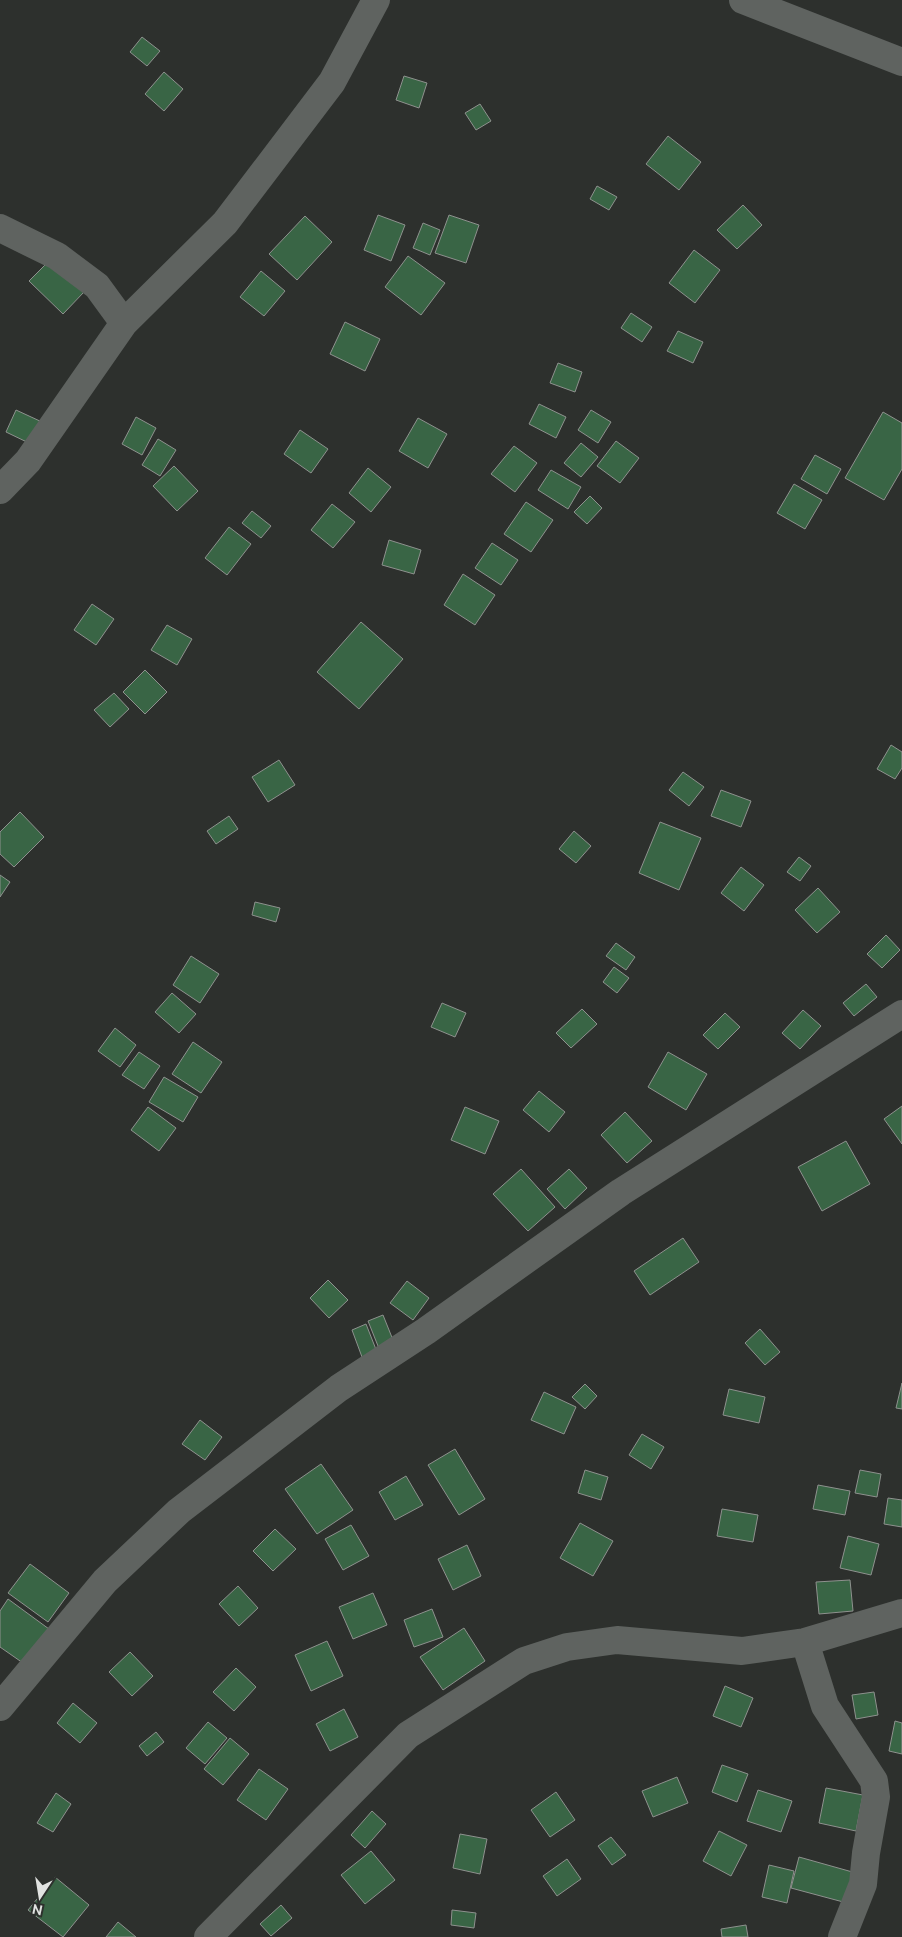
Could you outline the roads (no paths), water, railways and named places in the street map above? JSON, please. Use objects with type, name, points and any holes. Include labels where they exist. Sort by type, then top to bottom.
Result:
[{"type":"street","points":[[0,490],[28,461],[124,323],[225,223],[326,90],[376,0]]},
{"type":"street","points":[[743,0],[902,62]]},
{"type":"street","points":[[0,228],[57,256],[97,286],[124,323]]},
{"type":"street","points":[[97,286],[153,294]]},
{"type":"street","points":[[0,1708],[105,1581],[179,1511],[316,1405],[426,1331],[621,1192],[902,1014]]},
{"type":"street","points":[[208,1937],[408,1735],[524,1661],[567,1647],[617,1640],[742,1651],[806,1642],[902,1613]]},
{"type":"street","points":[[806,1642],[825,1706],[874,1781],[876,1797],[866,1853],[863,1884],[842,1937]]}]
